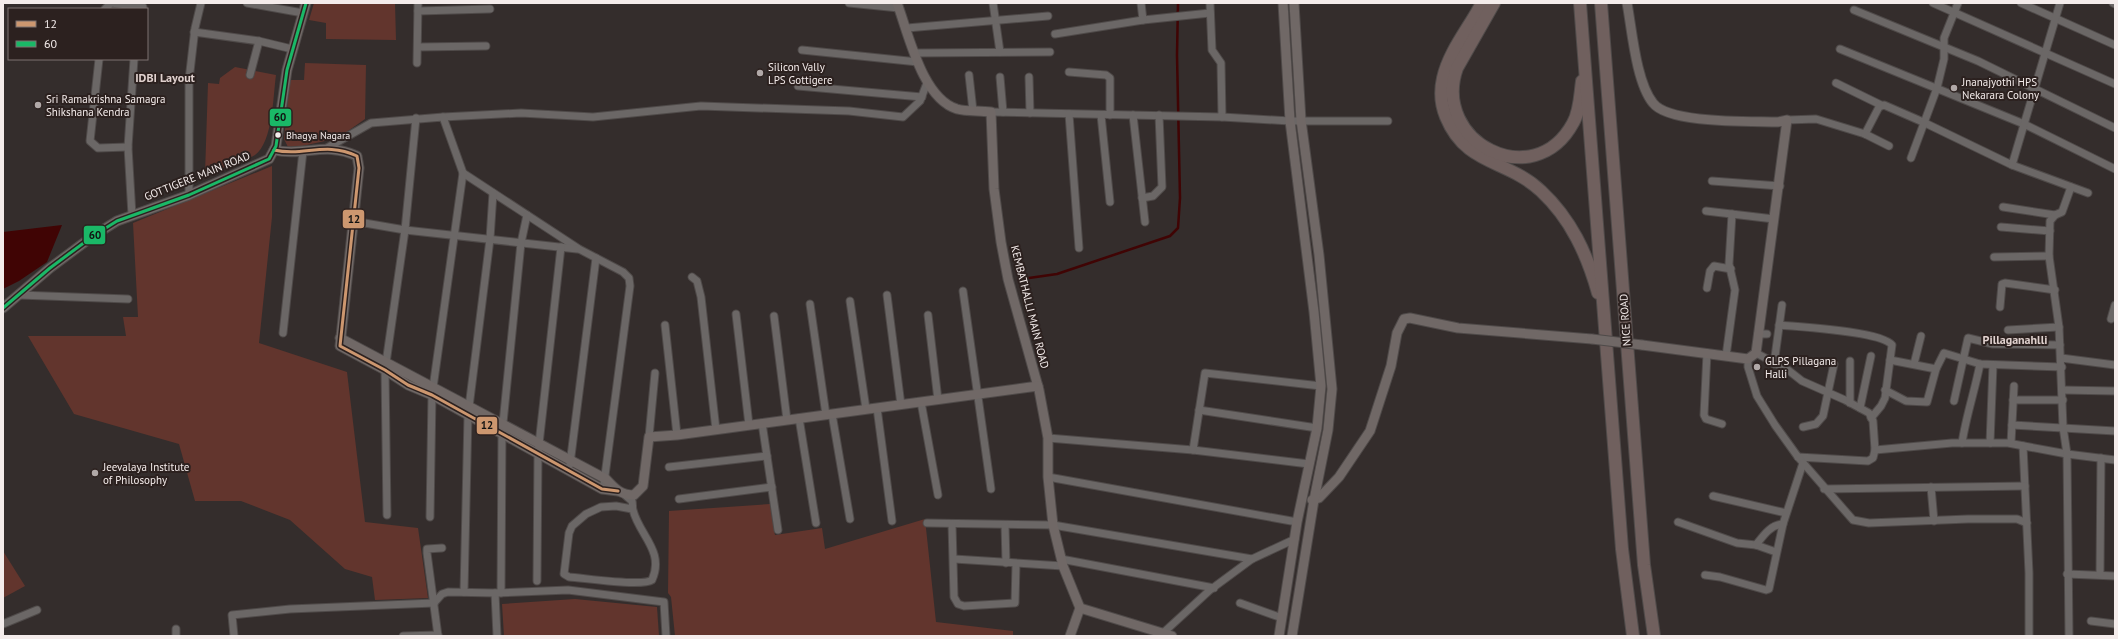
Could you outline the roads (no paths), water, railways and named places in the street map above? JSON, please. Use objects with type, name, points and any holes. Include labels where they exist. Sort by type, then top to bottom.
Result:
[{"type":"highway","points":[[1482,3],[1446,68],[1441,90],[1447,119],[1455,134],[1469,150],[1487,161],[1512,170],[1524,178],[1544,194],[1564,216],[1573,230],[1590,268],[1605,319]]},
{"type":"highway","points":[[1494,3],[1457,68],[1453,88],[1456,108],[1464,127],[1470,136],[1485,149],[1502,156],[1521,158],[1541,153],[1559,142],[1574,122],[1585,64]]},
{"type":"highway","name":"NICE ROAD","points":[[1580,3],[1622,549],[1633,636]]},
{"type":"highway","name":"NICE ROAD","points":[[1601,3],[1644,565],[1654,636]]},
{"type":"street","points":[[189,195],[189,80],[194,32],[200,3]]},
{"type":"street","points":[[247,3],[303,14]]},
{"type":"street","points":[[306,3],[292,49],[274,150],[288,154],[328,148],[345,150],[357,156],[359,168],[340,346],[386,366],[408,385],[433,392],[539,448],[571,460],[606,479],[632,501],[632,509],[654,551],[655,569],[652,580],[647,582],[618,581],[569,577],[564,574],[564,570],[568,534],[572,526],[586,514],[601,507],[616,506],[632,509]]},
{"type":"street","points":[[417,63],[418,3]]},
{"type":"street","points":[[849,3],[898,5],[927,83],[934,94],[949,106],[973,111],[991,112],[1159,115],[1290,121],[1388,121]]},
{"type":"street","points":[[993,3],[1000,52]]},
{"type":"street","points":[[1141,3],[1144,20]]},
{"type":"street","points":[[1210,3],[1212,50],[1221,63],[1222,117]]},
{"type":"street","points":[[1279,636],[1297,522],[1317,428],[1321,386],[1314,312],[1290,121],[1283,3]]},
{"type":"street","points":[[1292,636],[1314,500],[1328,430],[1332,388],[1319,255],[1301,120],[1294,3]]},
{"type":"street","points":[[1627,3],[1640,77],[1653,103],[1660,109],[1694,120],[1778,122],[1787,120],[1816,119],[1865,134],[1889,146]]},
{"type":"street","points":[[1933,3],[2044,54],[2115,84]]},
{"type":"street","points":[[1911,158],[1923,122],[1937,88],[1944,59],[1944,38],[1958,3]]},
{"type":"street","points":[[2021,3],[2115,45]]},
{"type":"street","points":[[2012,165],[2033,89],[2060,3]]},
{"type":"street","points":[[106,8],[112,4],[143,6]]},
{"type":"street","points":[[418,11],[490,9]]},
{"type":"street","points":[[1854,10],[1978,61],[2115,128]]},
{"type":"street","points":[[1055,34],[1144,20],[1210,14]]},
{"type":"street","points":[[907,28],[996,22],[1048,16]]},
{"type":"street","points":[[194,32],[258,41],[292,49]]},
{"type":"street","points":[[250,75],[258,41]]},
{"type":"street","points":[[418,47],[486,46]]},
{"type":"street","points":[[1840,49],[2024,124],[2115,169]]},
{"type":"street","points":[[802,50],[917,57],[1000,52],[1050,52]]},
{"type":"street","points":[[99,60],[90,141],[98,148],[128,147]]},
{"type":"street","points":[[132,216],[128,147],[134,60]]},
{"type":"street","points":[[1069,72],[1106,75],[1110,78],[1110,115]]},
{"type":"street","points":[[969,75],[973,111]]},
{"type":"street","points":[[1029,76],[1030,113]]},
{"type":"street","points":[[1000,77],[1003,112]]},
{"type":"street","points":[[328,148],[371,123],[416,118],[521,113],[593,117],[701,106],[849,111],[903,117],[920,101],[927,83]]},
{"type":"street","points":[[1836,83],[1881,105],[1923,122],[2012,165],[2088,193]]},
{"type":"street","points":[[798,86],[922,97]]},
{"type":"street","points":[[1865,134],[1881,105]]},
{"type":"street","name":"KEMBATHALLI MAIN ROAD","points":[[991,112],[994,189],[1001,242],[1008,279],[1038,386],[1048,438],[1048,477],[1053,525],[1062,562],[1080,608]]},
{"type":"street","points":[[1069,114],[1079,248]]},
{"type":"street","points":[[1101,115],[1110,202]]},
{"type":"street","points":[[1133,115],[1145,222]]},
{"type":"street","points":[[1142,198],[1153,196],[1162,187],[1159,115]]},
{"type":"street","points":[[430,517],[433,392],[463,173],[443,117]]},
{"type":"street","points":[[387,515],[386,366],[405,230],[416,118]]},
{"type":"street","points":[[1302,498],[1314,500],[1324,493],[1339,477],[1370,431],[1391,366],[1397,333],[1404,320],[1410,318],[1458,328],[1592,339],[1748,359],[1756,353],[1763,334],[1774,220],[1780,186],[1787,120]]},
{"type":"street","name":"GOTTIGERE MAIN ROAD","points":[[3,308],[50,268],[93,236],[117,221],[189,195],[269,159],[274,150]]},
{"type":"street","points":[[283,333],[303,151]]},
{"type":"street","points":[[463,173],[579,249],[623,272],[629,278],[630,286],[606,479],[602,489]]},
{"type":"street","points":[[1712,181],[1780,186]]},
{"type":"street","points":[[2069,636],[2067,574],[2067,454],[2063,427],[2062,367],[2059,327],[2049,256],[2050,221],[2055,215],[2062,212],[2071,187]]},
{"type":"street","points":[[464,592],[468,411],[490,239],[494,193]]},
{"type":"street","points":[[2003,207],[2055,215]]},
{"type":"street","points":[[1706,211],[1774,220]]},
{"type":"street","points":[[1726,356],[1735,290],[1728,248],[1732,214]]},
{"type":"street","points":[[497,636],[502,429],[521,243],[527,215]]},
{"type":"street","points":[[353,220],[405,230],[579,249]]},
{"type":"street","points":[[2001,227],[2050,231]]},
{"type":"street","points":[[536,581],[539,448],[561,247]]},
{"type":"street","points":[[1994,257],[2049,256]]},
{"type":"street","points":[[570,470],[596,258]]},
{"type":"street","points":[[1707,288],[1710,271],[1714,266],[1731,269]]},
{"type":"street","points":[[692,277],[697,281],[701,297],[716,430]]},
{"type":"street","points":[[2000,307],[2002,284],[2005,282],[2055,290]]},
{"type":"street","points":[[963,291],[991,489]]},
{"type":"street","points":[[19,295],[128,299]]},
{"type":"street","points":[[887,295],[901,404]]},
{"type":"street","points":[[850,301],[866,409]]},
{"type":"street","points":[[810,304],[829,414],[850,519]]},
{"type":"street","points":[[1774,364],[1782,305]]},
{"type":"street","points":[[2111,319],[2115,305]]},
{"type":"street","points":[[736,314],[749,425]]},
{"type":"street","points":[[928,315],[938,400]]},
{"type":"street","points":[[774,316],[787,420]]},
{"type":"street","points":[[665,325],[676,435]]},
{"type":"street","points":[[1779,325],[1871,335],[1889,341],[1892,345],[1885,390],[1881,406],[1871,418]]},
{"type":"street","points":[[2008,330],[2059,327]]},
{"type":"street","points":[[1914,364],[1921,336]]},
{"type":"street","points":[[1954,401],[1968,338],[1993,344],[2060,345]]},
{"type":"street","points":[[1708,353],[1704,415],[1708,421],[1722,424]]},
{"type":"street","points":[[1756,353],[1774,364],[1788,370],[1802,382],[1850,402],[1869,413],[1873,421],[1875,450],[1873,458],[1868,461],[1798,457]]},
{"type":"street","points":[[1885,390],[1906,401],[1928,402],[1936,369],[1944,353],[1980,364],[2062,367]]},
{"type":"street","points":[[1860,408],[1871,356]]},
{"type":"street","points":[[2061,358],[2115,365]]},
{"type":"street","points":[[1748,359],[1748,367],[1757,396],[1774,425],[1824,489],[1853,520],[1869,523],[1934,520],[2017,519],[2027,523]]},
{"type":"street","points":[[1890,360],[1936,369]]},
{"type":"street","points":[[1850,361],[1850,402]]},
{"type":"street","points":[[1803,427],[1816,424],[1822,416],[1834,364]]},
{"type":"street","points":[[1962,443],[1965,423],[1973,397],[1980,364]]},
{"type":"street","points":[[1990,443],[1993,365]]},
{"type":"street","points":[[539,448],[570,470],[602,489],[634,495],[643,486],[655,373]]},
{"type":"street","points":[[1193,450],[1205,373],[1321,386]]},
{"type":"street","points":[[649,437],[716,430],[1038,386]]},
{"type":"street","points":[[2011,444],[2014,386]]},
{"type":"street","points":[[2062,390],[2115,391]]},
{"type":"street","points":[[2013,400],[2063,400]]},
{"type":"street","points":[[921,402],[938,496]]},
{"type":"street","points":[[877,408],[892,521]]},
{"type":"street","points":[[1199,410],[1317,428]]},
{"type":"street","points":[[799,418],[816,523]]},
{"type":"street","points":[[762,423],[778,530]]},
{"type":"street","points":[[2012,425],[2063,427],[2115,432]]},
{"type":"street","points":[[1048,438],[1193,450],[1309,464]]},
{"type":"street","points":[[1875,450],[1962,443],[1990,443],[2011,444],[2067,454],[2115,460]]},
{"type":"street","points":[[2023,446],[2027,523],[2029,636]]},
{"type":"street","points":[[669,467],[767,456]]},
{"type":"street","points":[[2100,574],[2101,458]]},
{"type":"street","points":[[1705,575],[1720,576],[1766,590],[1769,589],[1783,524],[1803,463]]},
{"type":"street","points":[[1048,477],[1297,522]]},
{"type":"street","points":[[1824,489],[2025,486]]},
{"type":"street","points":[[679,499],[772,487]]},
{"type":"street","points":[[1931,487],[1934,520]]},
{"type":"street","points":[[1713,496],[1786,513]]},
{"type":"street","points":[[1678,522],[1737,542],[1756,545],[1776,552]]},
{"type":"street","points":[[927,523],[1053,525],[1252,559]]},
{"type":"street","points":[[952,524],[954,597],[958,604],[964,606],[1015,603],[1016,564]]},
{"type":"street","points":[[1756,545],[1771,528],[1776,525],[1783,524]]},
{"type":"street","points":[[1005,525],[1006,563]]},
{"type":"street","points":[[1163,633],[1214,588],[1252,559],[1295,539]]},
{"type":"street","points":[[403,636],[438,635],[427,549],[442,548]]},
{"type":"street","points":[[954,559],[1016,564],[1062,562],[1214,588]]},
{"type":"street","points":[[2067,574],[2100,574],[2115,576]]},
{"type":"street","points":[[568,590],[569,577]]},
{"type":"street","points":[[234,636],[232,615],[290,609],[434,603],[442,594],[464,592],[498,593],[568,590],[664,602],[666,636]]},
{"type":"street","points":[[1240,603],[1282,618]]},
{"type":"street","points":[[1070,636],[1080,608],[1172,636]]},
{"type":"street","points":[[3,624],[37,610]]},
{"type":"street","points":[[2091,621],[2115,624]]},
{"type":"waterway","points":[[1022,279],[1057,274],[1170,236],[1178,228],[1180,198],[1177,55],[1178,3]]},
{"type":"place","name":"Silicon Vally LPS Gottigere","points":[[760,73]]},
{"type":"place","name":"Jnanajyothi HPS Nekarara Colony","points":[[1954,88]]},
{"type":"place","name":"Sri Ramakrishna Samagra Shikshana Kendra","points":[[38,105]]},
{"type":"place","name":"Bhagya Nagara","points":[[278,135]]},
{"type":"place","name":"GLPS Pillagana Halli","points":[[1757,367]]},
{"type":"place","name":"Jeevalaya Institute of Philosophy","points":[[95,473]]},
{"type":"district","name":"IDBI Layout","points":[[165,78]]},
{"type":"district","name":"Pillaganahlli","points":[[2015,340]]}]
